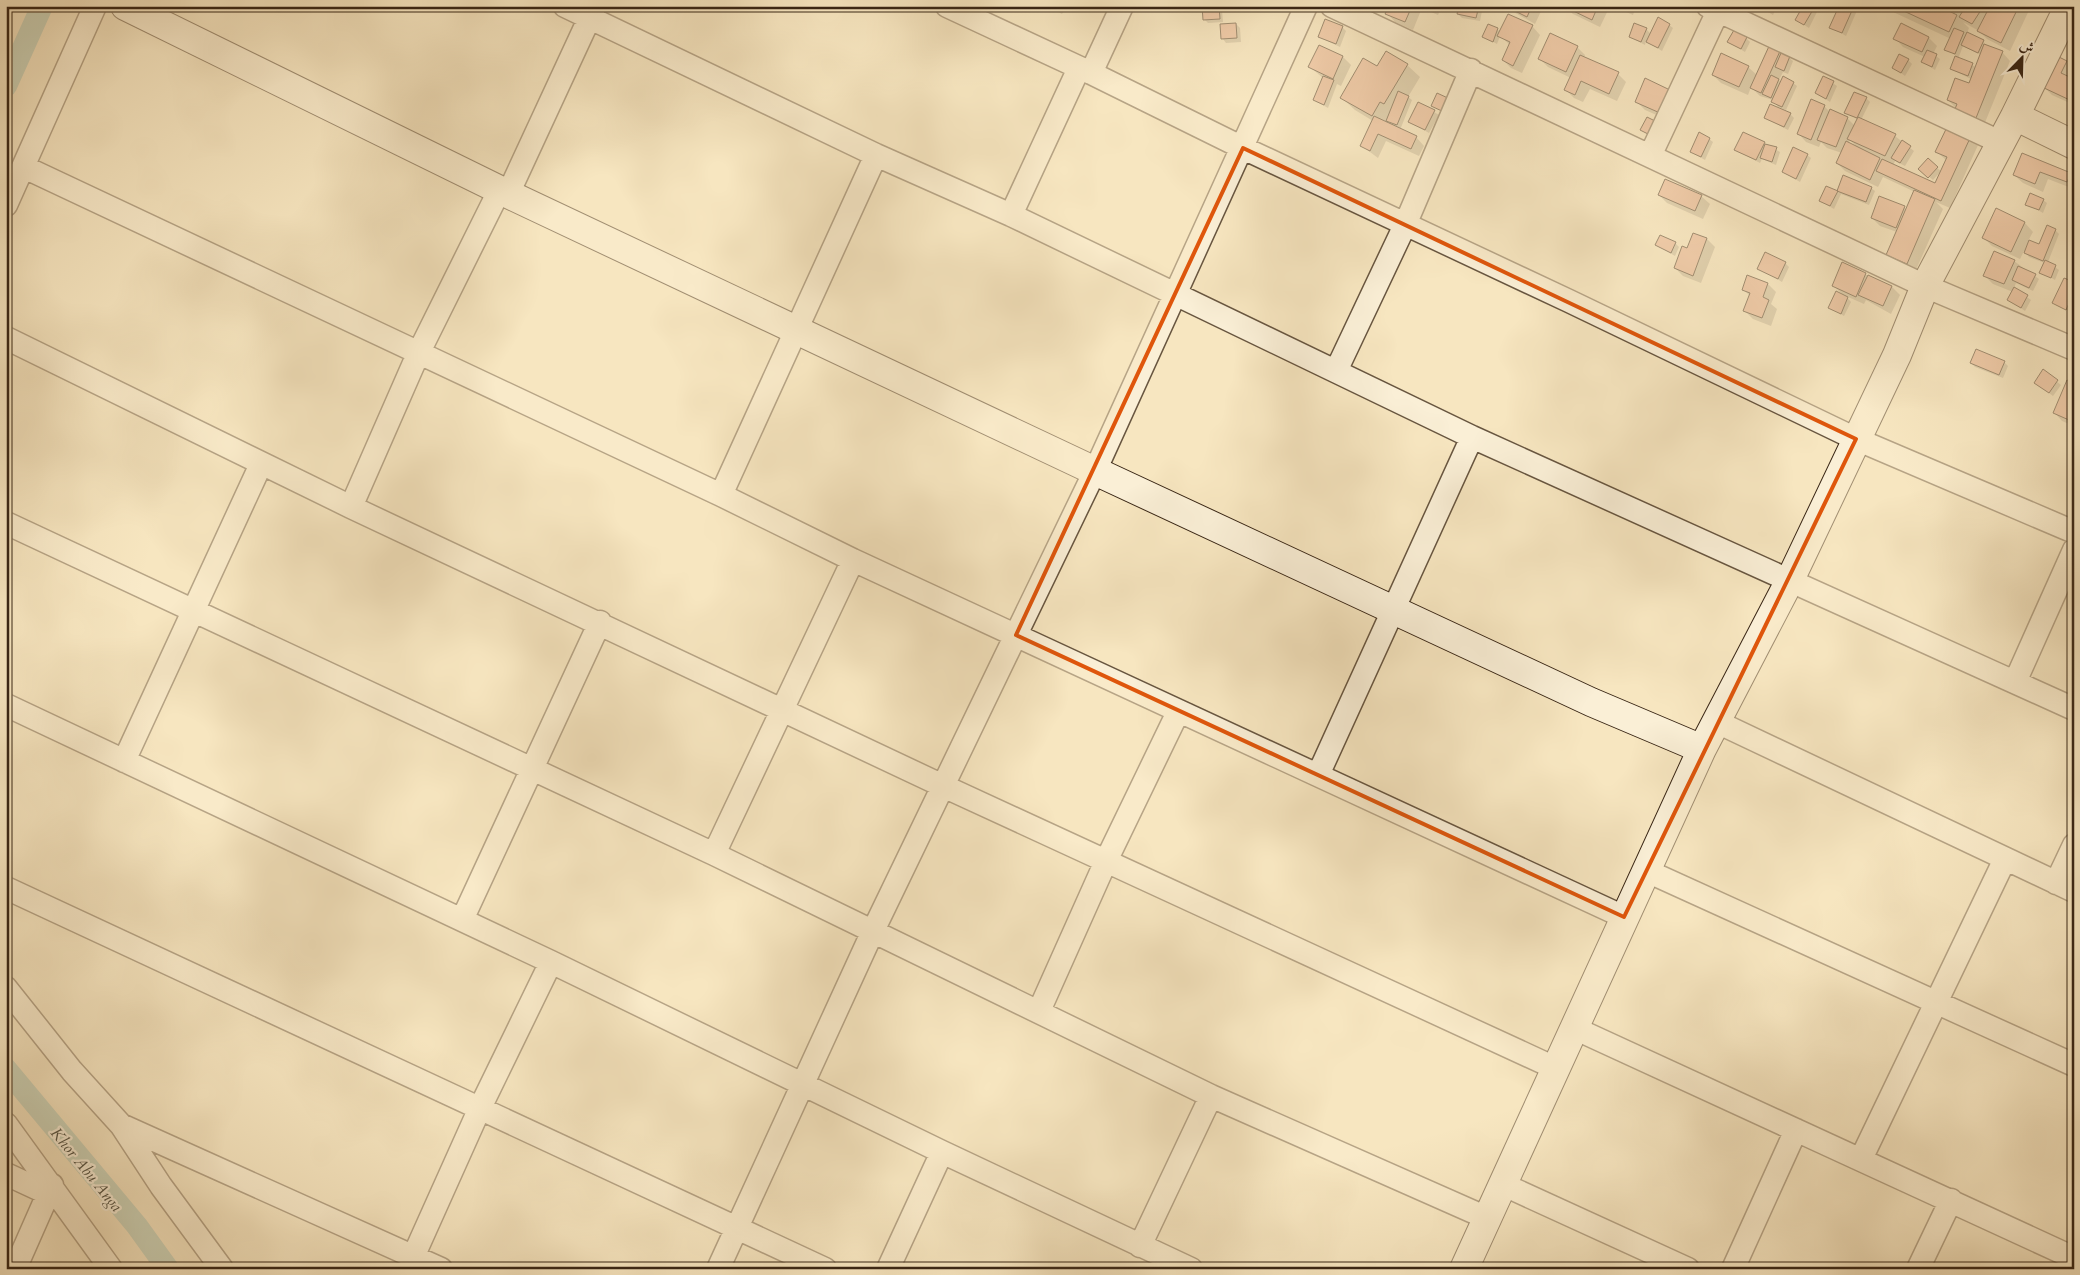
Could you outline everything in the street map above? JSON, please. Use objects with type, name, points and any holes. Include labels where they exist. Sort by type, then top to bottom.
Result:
[{"type":"street","points":[[6,205],[96,6]]},
{"type":"street","points":[[125,6],[504,192],[1095,471],[1591,702],[1702,749]]},
{"type":"street","points":[[565,6],[592,12],[876,154],[1011,215],[1472,437],[1789,582],[2074,709]]},
{"type":"street","points":[[947,6],[1085,70],[1405,226],[1578,305],[1856,439],[2074,532]]},
{"type":"street","points":[[1011,215],[1085,70],[1122,6]]},
{"type":"street","points":[[718,1269],[941,785],[1095,471],[1306,6]]},
{"type":"street","points":[[1332,6],[1925,286],[2074,349]]},
{"type":"street","points":[[1464,1269],[1702,749],[1789,582],[1897,355],[1925,286],[2016,116],[2069,6]]},
{"type":"street","points":[[1650,156],[1713,9],[2002,143]]},
{"type":"street","points":[[351,507],[418,354],[504,192],[592,12]]},
{"type":"street","points":[[1336,372],[1405,226],[1471,70]]},
{"type":"street","points":[[2016,116],[2074,145]]},
{"type":"street","points":[[721,495],[876,154]]},
{"type":"street","points":[[24,166],[418,354],[721,495],[853,560],[1624,917]]},
{"type":"street","points":[[6,338],[351,507],[600,622],[941,785],[1555,1068]]},
{"type":"street","points":[[1318,775],[1392,608],[1472,437]]},
{"type":"street","points":[[124,761],[261,464]]},
{"type":"street","points":[[6,523],[533,768],[1212,1096],[1486,1218]]},
{"type":"street","points":[[2014,682],[2074,550]]},
{"type":"street","points":[[714,854],[853,560]]},
{"type":"street","points":[[462,920],[600,622]]},
{"type":"street","points":[[6,705],[462,920],[803,1083],[942,1152],[1191,1269]]},
{"type":"street","points":[[1039,1011],[1106,861],[1178,712]]},
{"type":"street","points":[[1717,722],[2065,887],[2074,845]]},
{"type":"street","points":[[1860,1159],[2005,859]]},
{"type":"street","points":[[1647,871],[2074,1066]]},
{"type":"street","points":[[6,888],[479,1110],[825,1269]]},
{"type":"street","points":[[414,1255],[479,1110],[550,962]]},
{"type":"street","points":[[6,988],[72,1071],[121,1125],[161,1186],[222,1269]]},
{"type":"street","points":[[1574,1028],[2074,1258]]},
{"type":"street","points":[[1140,1246],[1212,1096]]},
{"type":"street","points":[[6,1124],[50,1189],[111,1269]]},
{"type":"street","points":[[121,1125],[414,1255],[441,1269]]},
{"type":"street","points":[[1733,1269],[1796,1130]]},
{"type":"street","points":[[888,1269],[942,1152]]},
{"type":"street","points":[[6,1174],[50,1189]]},
{"type":"street","points":[[1502,1184],[1688,1269]]},
{"type":"street","points":[[16,1269],[50,1189]]},
{"type":"street","points":[[1918,1269],[1951,1200]]},
{"type":"highlighted area","points":[[1243,148],[1856,439],[1624,917],[1016,635]]},
{"type":"building","points":[[1202,6],[1219,6],[1220,19],[1203,20]]},
{"type":"building","points":[[1389,6],[1412,6],[1405,22],[1385,14]]},
{"type":"building","points":[[1459,6],[1479,6],[1476,18],[1457,14]]},
{"type":"building","points":[[1505,6],[1532,6],[1527,17]]},
{"type":"building","points":[[1563,6],[1598,6],[1592,20]]},
{"type":"building","points":[[1803,6],[1814,8],[1804,25],[1795,20]]},
{"type":"building","points":[[1839,6],[1854,6],[1842,33],[1829,28]]},
{"type":"building","points":[[1893,6],[1949,6],[1947,10],[1957,15],[1949,32]]},
{"type":"building","points":[[1966,6],[1988,6],[1986,9],[1983,7],[1972,24],[1959,17]]},
{"type":"building","points":[[1990,6],[2019,6],[2001,43],[1977,31]]},
{"type":"building","points":[[1508,14],[1533,25],[1513,66],[1502,60],[1510,42],[1497,36]]},
{"type":"building","points":[[1658,17],[1670,24],[1658,48],[1646,42]]},
{"type":"building","points":[[1325,19],[1343,26],[1336,44],[1318,37]]},
{"type":"building","points":[[1236,23],[1237,38],[1221,39],[1220,24]]},
{"type":"building","points":[[1634,23],[1647,28],[1641,42],[1629,37]]},
{"type":"building","points":[[1901,23],[1929,37],[1922,52],[1893,39]]},
{"type":"building","points":[[1488,24],[1498,28],[1493,42],[1482,37]]},
{"type":"building","points":[[1954,28],[1964,32],[1955,54],[1944,50]]},
{"type":"building","points":[[1734,30],[1747,37],[1741,49],[1727,42]]},
{"type":"building","points":[[1967,32],[1984,40],[1978,53],[1961,45]]},
{"type":"building","points":[[1550,33],[1578,46],[1566,72],[1538,59]]},
{"type":"building","points":[[1770,44],[1781,49],[1761,93],[1750,88]]},
{"type":"building","points":[[1984,44],[2003,51],[1976,118],[1955,109],[1957,104],[1947,100],[1955,78],[1969,83]]},
{"type":"building","points":[[1319,45],[1343,56],[1333,79],[1308,67]]},
{"type":"building","points":[[1927,50],[1937,54],[1932,67],[1921,62]]},
{"type":"building","points":[[1386,51],[1408,64],[1384,104],[1380,102],[1372,116],[1340,98],[1363,58],[1377,66]]},
{"type":"building","points":[[1721,53],[1749,66],[1739,87],[1712,75]]},
{"type":"building","points":[[1781,53],[1790,56],[1784,71],[1775,67]]},
{"type":"building","points":[[1899,54],[1909,59],[1901,73],[1892,68]]},
{"type":"building","points":[[1580,55],[1619,72],[1609,94],[1581,81],[1575,95],[1564,90]]},
{"type":"building","points":[[1955,56],[1973,63],[1968,76],[1950,69]]},
{"type":"building","points":[[2057,56],[2067,61],[2061,73],[2074,79],[2074,102],[2042,87]]},
{"type":"building","points":[[1771,75],[1779,79],[1771,98],[1762,94]]},
{"type":"building","points":[[1323,76],[1334,80],[1324,105],[1313,100]]},
{"type":"building","points":[[1783,76],[1794,82],[1782,107],[1771,102]]},
{"type":"building","points":[[1823,76],[1834,81],[1826,99],[1815,93]]},
{"type":"building","points":[[1645,78],[1670,90],[1660,113],[1635,102]]},
{"type":"building","points":[[1398,91],[1409,96],[1397,125],[1386,121]]},
{"type":"building","points":[[1854,92],[1867,97],[1857,118],[1844,113]]},
{"type":"building","points":[[1437,93],[1450,99],[1444,112],[1431,106]]},
{"type":"building","points":[[1811,99],[1825,105],[1811,140],[1797,134]]},
{"type":"building","points":[[1418,102],[1435,110],[1425,130],[1408,122]]},
{"type":"building","points":[[1770,104],[1791,113],[1784,127],[1764,118]]},
{"type":"building","points":[[1830,109],[1848,117],[1836,147],[1817,140]]},
{"type":"building","points":[[1374,116],[1417,136],[1411,149],[1378,134],[1370,151],[1360,146]]},
{"type":"building","points":[[1647,117],[1657,122],[1650,135],[1640,130]]},
{"type":"building","points":[[1858,117],[1896,134],[1885,156],[1847,139]]},
{"type":"building","points":[[1948,125],[1971,136],[1941,201],[1876,171],[1882,159],[1935,183],[1947,157],[1935,152]]},
{"type":"building","points":[[1699,132],[1710,138],[1701,157],[1690,152]]},
{"type":"building","points":[[1743,132],[1765,142],[1756,160],[1734,150]]},
{"type":"building","points":[[1902,140],[1911,146],[1900,163],[1891,158]]},
{"type":"building","points":[[1846,141],[1880,158],[1870,180],[1836,163]]},
{"type":"building","points":[[1765,144],[1777,147],[1772,162],[1760,158]]},
{"type":"building","points":[[1793,147],[1808,154],[1796,179],[1782,172]]},
{"type":"building","points":[[2022,153],[2071,173],[2067,182],[2040,172],[2035,184],[2013,175]]},
{"type":"building","points":[[1928,158],[1938,167],[1928,178],[1918,169]]},
{"type":"building","points":[[1843,175],[1872,187],[1866,202],[1837,191]]},
{"type":"building","points":[[1665,179],[1702,195],[1695,211],[1658,195]]},
{"type":"building","points":[[1826,186],[1838,191],[1830,206],[1819,201]]},
{"type":"building","points":[[1914,190],[1935,199],[1907,264],[1886,255]]},
{"type":"building","points":[[2030,193],[2044,199],[2039,210],[2025,205]]},
{"type":"building","points":[[1879,196],[1905,206],[1896,228],[1871,218]]},
{"type":"building","points":[[1996,208],[2025,222],[2011,252],[1982,238]]},
{"type":"building","points":[[2047,225],[2056,229],[2043,261],[2024,253],[2029,240],[2039,244]]},
{"type":"building","points":[[1693,233],[1707,238],[1693,276],[1674,268],[1682,246],[1687,248]]},
{"type":"building","points":[[1660,235],[1676,242],[1671,253],[1655,245]]},
{"type":"building","points":[[1994,251],[2015,260],[2004,284],[1983,276]]},
{"type":"building","points":[[1765,252],[1786,262],[1778,279],[1757,269]]},
{"type":"building","points":[[2045,260],[2056,265],[2051,278],[2039,273]]},
{"type":"building","points":[[1842,262],[1866,273],[1856,297],[1832,286]]},
{"type":"building","points":[[2018,266],[2036,274],[2029,288],[2012,280]]},
{"type":"building","points":[[1747,275],[1768,283],[1763,297],[1769,300],[1762,318],[1743,311],[1750,293],[1742,290]]},
{"type":"building","points":[[1868,275],[1892,286],[1883,306],[1858,295]]},
{"type":"building","points":[[2064,278],[2074,282],[2074,292],[2066,310],[2052,303]]},
{"type":"building","points":[[2014,287],[2028,295],[2021,308],[2007,300]]},
{"type":"building","points":[[1836,291],[1848,297],[1841,314],[1828,308]]},
{"type":"building","points":[[1976,349],[2005,361],[1999,375],[1970,363]]},
{"type":"building","points":[[2043,369],[2058,380],[2049,393],[2034,383]]},
{"type":"building","points":[[2067,380],[2074,383],[2074,409],[2069,420],[2053,413]]},
{"type":"waterway","name":"Khor Abu Anga","points":[[6,86],[42,6]]},
{"type":"waterway","name":"Khor Abu Anga","points":[[6,1069],[137,1226],[168,1269]]}]
